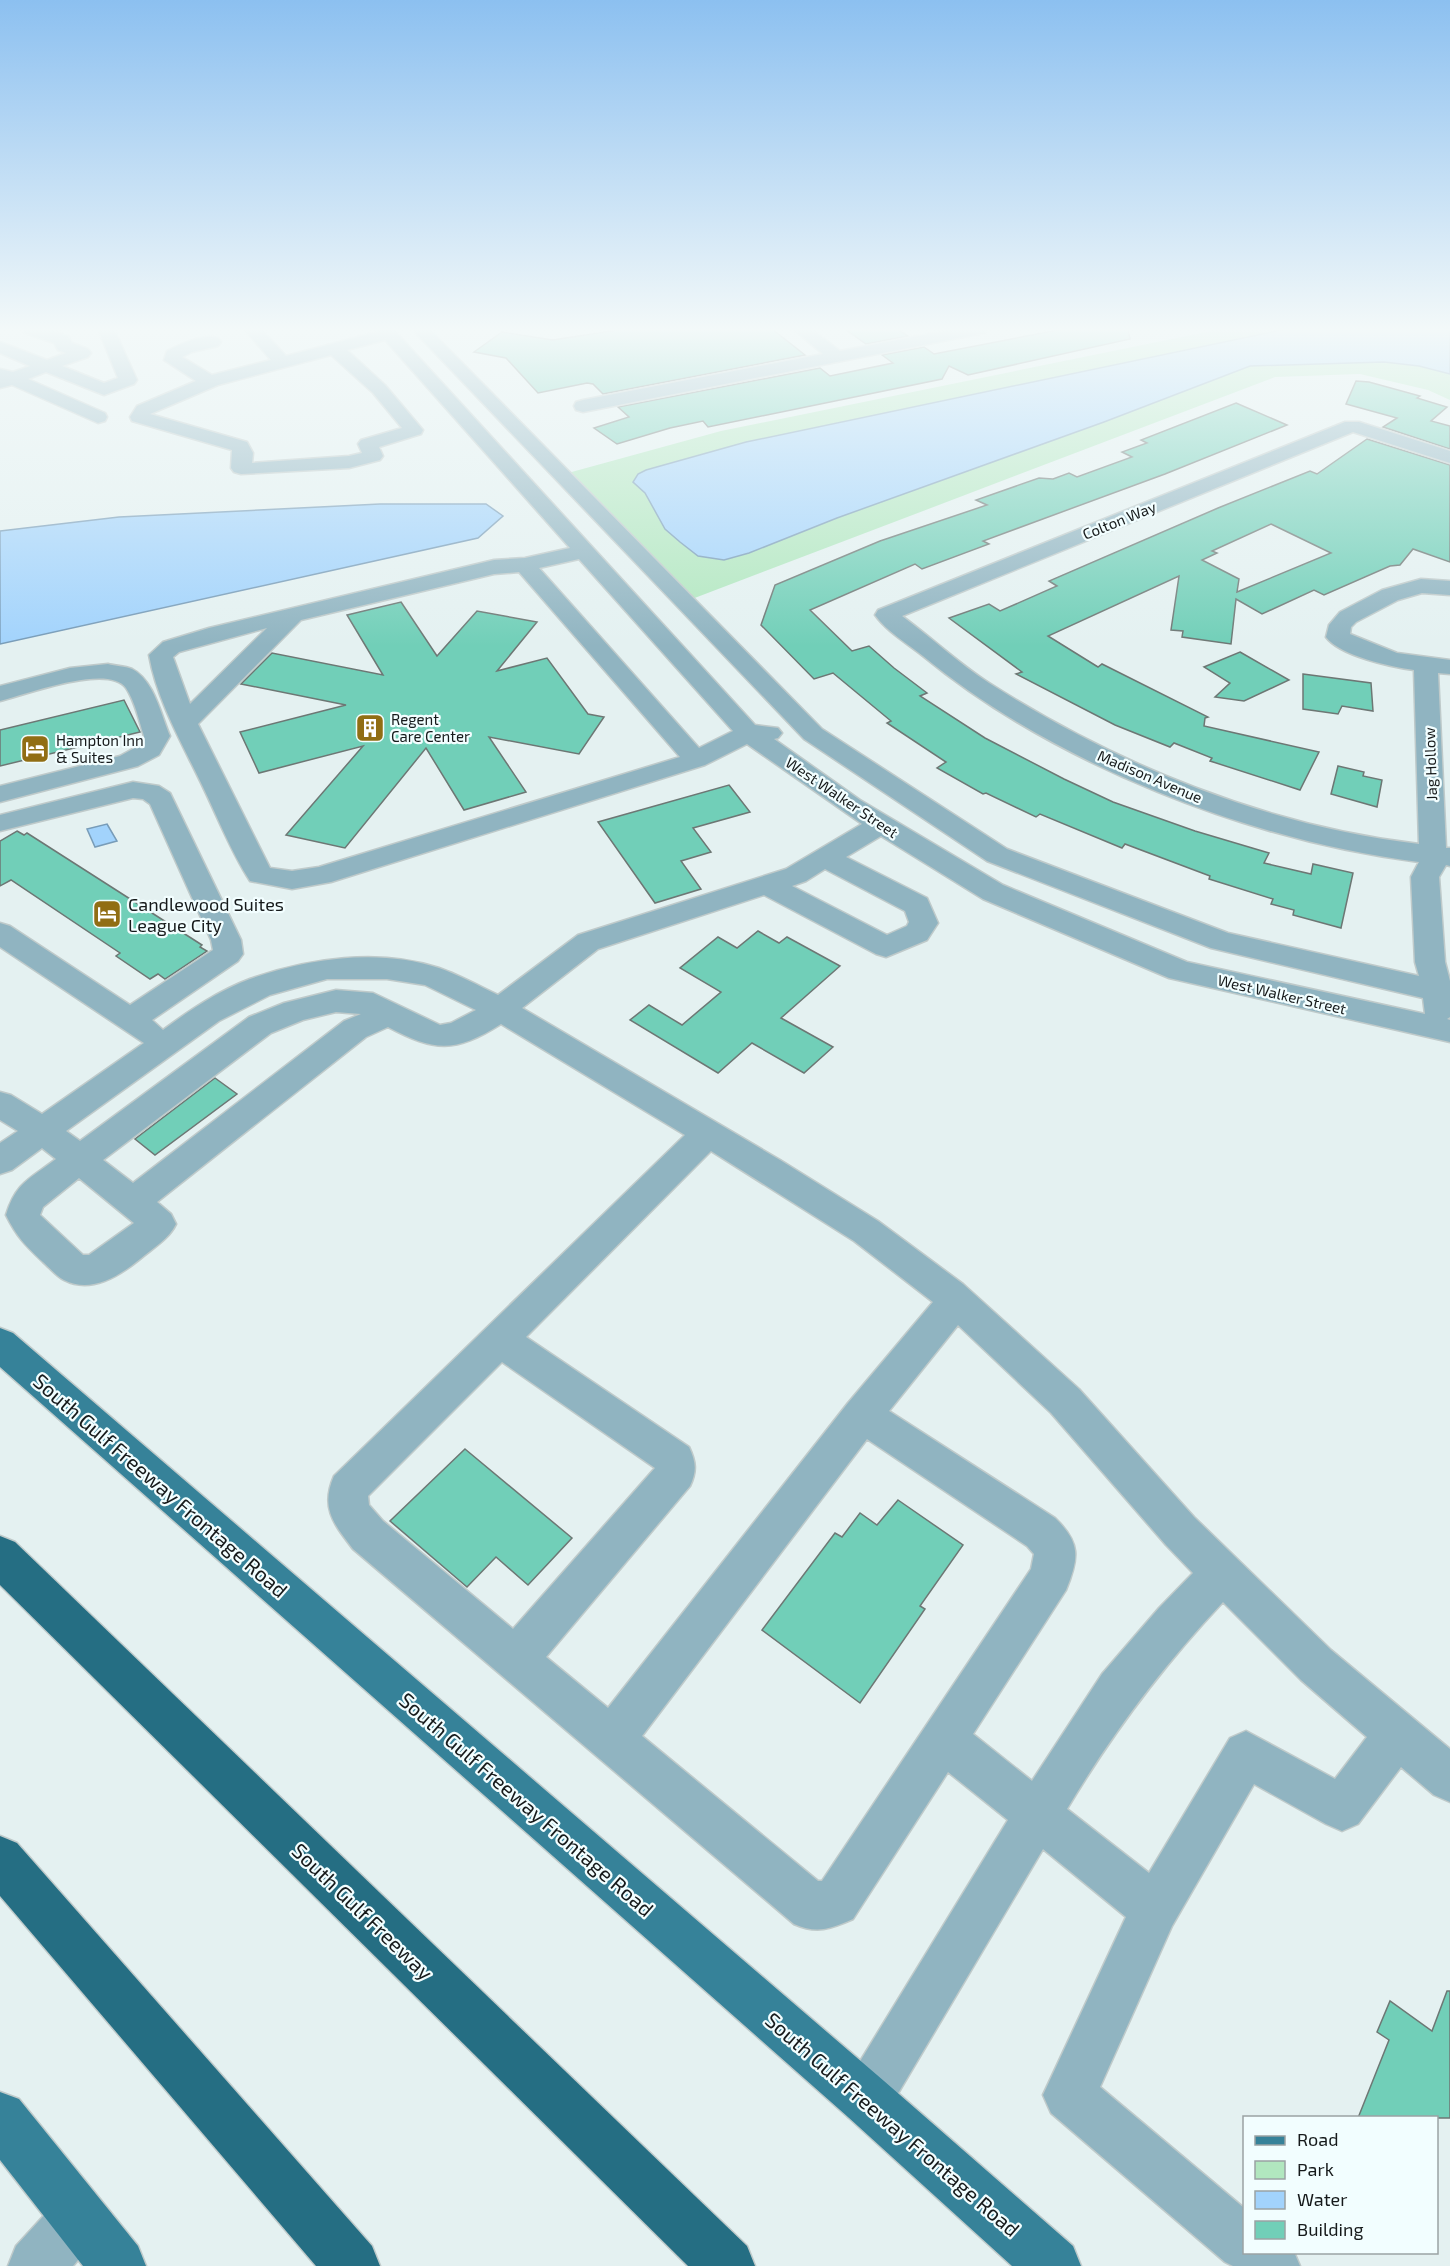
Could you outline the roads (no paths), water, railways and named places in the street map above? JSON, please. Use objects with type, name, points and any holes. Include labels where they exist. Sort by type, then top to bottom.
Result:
[{"type":"highway","name":"South Gulf Freeway","points":[[0,1556],[727,2266]]},
{"type":"highway","points":[[0,1860],[352,2266]]},
{"type":"main road","name":"South Gulf Freeway Frontage Road","points":[[0,1344],[866,2099],[1053,2266]]},
{"type":"main road","points":[[0,2118],[118,2266]]},
{"type":"street","points":[[201,435],[240,446],[243,453],[242,468],[255,469],[350,462],[373,456],[368,444],[398,435]]},
{"type":"street","name":"West Walker Street","points":[[479,435],[748,733],[851,806],[993,892],[1180,971],[1444,1030]]},
{"type":"street","name":"West Walker Street","points":[[523,435],[813,734],[997,855],[1221,941],[1446,987]]},
{"type":"street","name":"Colton Way","points":[[886,615],[1330,435]]},
{"type":"street","name":"Colton Way","points":[[1380,435],[1450,457]]},
{"type":"street","points":[[584,550],[525,564],[494,567],[292,615],[186,642],[171,647],[161,655],[159,662],[186,722],[260,875],[292,880],[321,876],[696,760],[748,733],[813,734]]},
{"type":"street","points":[[525,564],[696,760]]},
{"type":"street","name":"Jag Hollow","points":[[1444,1030],[1446,987],[1430,962],[1425,877],[1441,864],[1438,666],[1399,662],[1329,638],[1348,616],[1390,595],[1421,586],[1450,588]]},
{"type":"street","points":[[186,722],[292,615]]},
{"type":"street","name":"Madison Avenue","points":[[886,615],[980,688],[1066,739],[1148,778],[1208,800],[1302,829],[1441,864]]},
{"type":"street","points":[[0,694],[98,670],[119,672],[133,680],[157,736],[150,750],[129,761],[0,794]]},
{"type":"street","points":[[0,823],[133,790],[150,792],[161,799],[226,940],[228,954],[130,1020]]},
{"type":"street","points":[[0,1104],[42,1130],[80,1160],[133,1202],[159,1224],[118,1256],[94,1270],[75,1269],[29,1227],[23,1215],[28,1199],[80,1160],[184,1080],[260,1025],[279,1016],[336,1001],[373,1004],[388,1014],[438,1035],[453,1036],[500,1009],[569,952],[588,942],[796,875],[881,824]]},
{"type":"street","points":[[766,884],[886,947],[917,933],[924,923],[917,905],[825,858]]},
{"type":"street","points":[[0,933],[163,1042]]},
{"type":"street","points":[[0,1161],[163,1042],[208,1012],[260,987],[327,969],[387,969],[431,976],[500,1009],[708,1133],[866,1231],[956,1301],[1065,1401],[1180,1531],[1316,1665],[1450,1779]]},
{"type":"street","points":[[315,1006],[355,1029]]},
{"type":"street","points":[[133,1202],[355,1029],[388,1014]]},
{"type":"street","points":[[708,1133],[348,1489],[349,1512],[368,1535],[811,1907],[836,1902],[1051,1575],[1056,1547],[1041,1532],[862,1415]]},
{"type":"street","points":[[611,1740],[862,1415],[956,1301]]},
{"type":"street","points":[[500,1340],[675,1460],[676,1473],[516,1659]]},
{"type":"street","points":[[866,2099],[1037,1815],[1118,1690],[1174,1623],[1222,1573]]},
{"type":"street","points":[[1243,2241],[1069,2095],[1155,1910],[1246,1754],[1342,1808],[1397,1734]]},
{"type":"street","points":[[943,1739],[1155,1910]]},
{"type":"street","points":[[36,2266],[79,2217]]},
{"type":"street","points":[[1257,2254],[1272,2266]]},
{"type":"water","points":[[781,435],[1069,435],[837,518],[749,553],[724,560],[698,556],[665,529],[645,493],[633,482],[638,474],[646,470]]},
{"type":"water","points":[[380,504],[486,504],[503,516],[478,538],[0,644],[0,531],[119,517]]},
{"type":"water","points":[[107,824],[117,841],[95,847],[87,829]]},
{"type":"place","name":"Regent Care Center","points":[[370,728]]},
{"type":"place","name":"Hampton Inn & Suites","points":[[35,749]]},
{"type":"place","name":"Candlewood Suites League City","points":[[107,914]]}]
